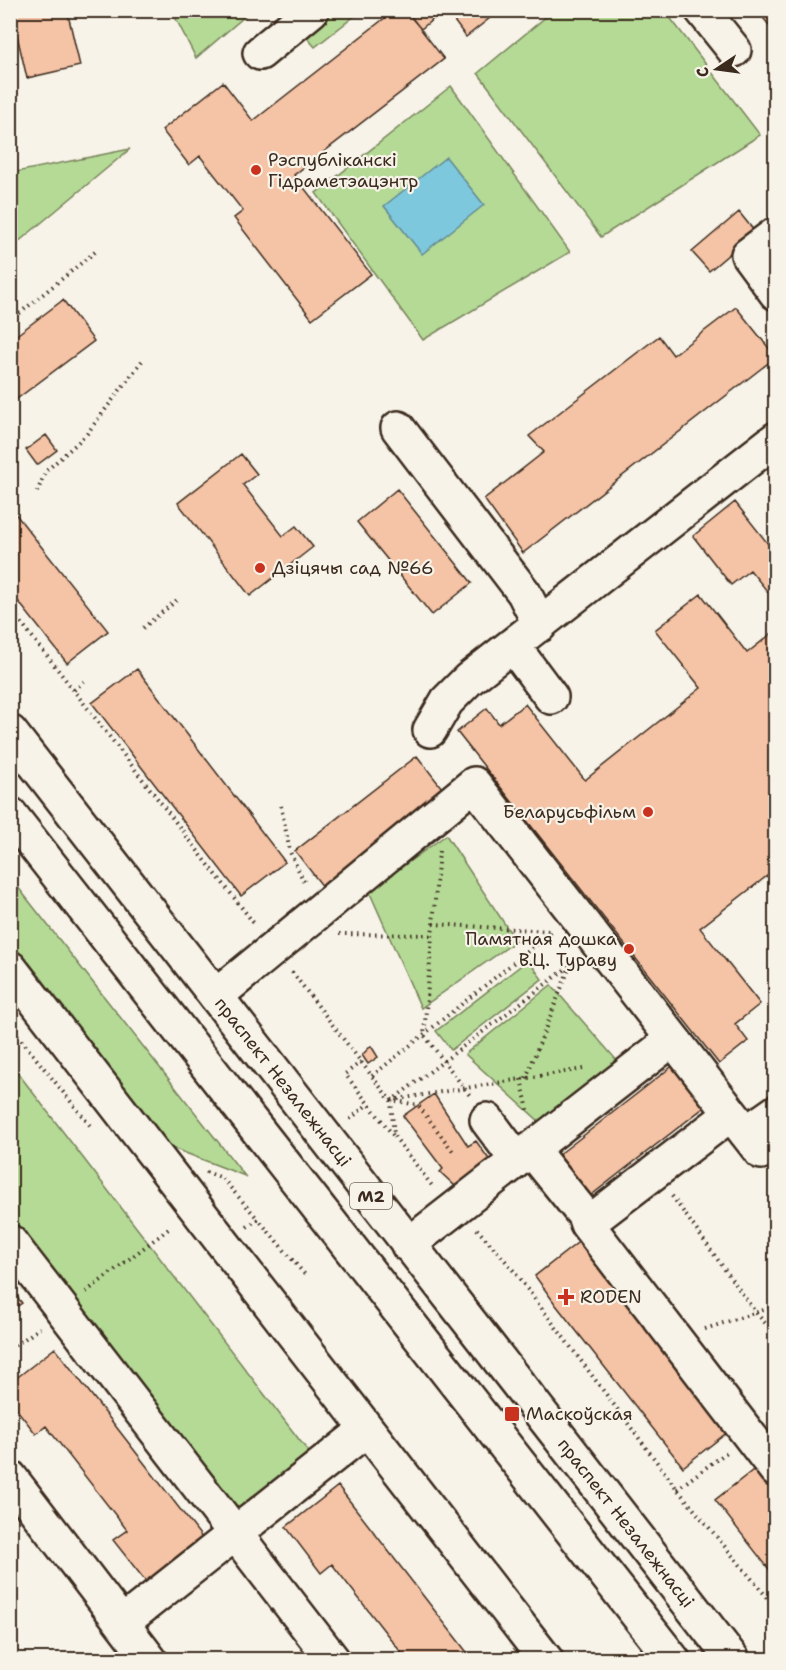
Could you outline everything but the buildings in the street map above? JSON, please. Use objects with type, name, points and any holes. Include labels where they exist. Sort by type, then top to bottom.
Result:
[{"type":"main road","points":[[260,53],[312,10]]},
{"type":"main road","points":[[702,10],[734,50]]},
{"type":"main road","points":[[776,234],[748,255],[776,293]]},
{"type":"main road","points":[[398,428],[524,593],[540,625]]},
{"type":"main road","points":[[430,730],[447,701],[469,679],[776,439]]},
{"type":"main road","points":[[513,646],[551,697]]},
{"type":"main road","name":"праспект Незалежнасці","points":[[10,732],[733,1659]]},
{"type":"main road","points":[[216,996],[474,784],[746,1133]]},
{"type":"main road","name":"М2","points":[[10,814],[673,1659]]},
{"type":"main road","points":[[10,968],[546,1659]]},
{"type":"main road","points":[[408,1245],[673,1039]]},
{"type":"main road","points":[[587,1224],[656,1172],[746,1133],[776,1112]]},
{"type":"main road","points":[[487,1120],[584,1215],[587,1224],[776,1470]]},
{"type":"main road","points":[[10,1242],[333,1659]]},
{"type":"main road","points":[[122,1623],[368,1429]]},
{"type":"main road","points":[[10,1478],[150,1659]]},
{"type":"path","points":[[10,321],[95,252]]},
{"type":"path","points":[[37,492],[46,471],[86,435],[142,360]]},
{"type":"path","points":[[143,628],[177,600]]},
{"type":"path","points":[[10,608],[391,1101],[394,1136]]},
{"type":"path","points":[[74,690],[87,680]]},
{"type":"path","points":[[281,806],[290,852],[308,890]]},
{"type":"path","points":[[442,810],[424,1035],[487,1120]]},
{"type":"path","points":[[372,1076],[554,931],[433,924]]},
{"type":"path","points":[[337,934],[432,935]]},
{"type":"path","points":[[391,1101],[599,944]]},
{"type":"path","points":[[526,1078],[570,966]]},
{"type":"path","points":[[361,1062],[345,1074],[438,1193],[457,1207],[510,1266],[677,1489],[776,1608]]},
{"type":"path","points":[[391,1101],[593,1067]]},
{"type":"path","points":[[391,1101],[418,1105],[455,1154]]},
{"type":"path","points":[[656,1172],[756,1312],[766,1325],[776,1330]]},
{"type":"path","points":[[241,1232],[258,1219],[306,1276]]},
{"type":"path","points":[[10,1349],[171,1227]]},
{"type":"path","points":[[674,1338],[776,1306]]},
{"type":"path","points":[[677,1489],[750,1436]]},
{"type":"green space","points":[[172,11],[251,11],[196,58]]},
{"type":"green space","points":[[284,11],[361,11],[315,47]]},
{"type":"green space","points":[[553,11],[665,11],[760,135],[601,237],[478,73]]},
{"type":"green space","points":[[451,86],[570,252],[423,340],[316,193]]},
{"type":"green space","points":[[130,149],[11,248],[11,173]]},
{"type":"green space","points":[[446,835],[516,941],[421,1008],[369,891]]},
{"type":"green space","points":[[10,877],[245,1176],[170,1147],[11,951]]},
{"type":"green space","points":[[528,960],[542,979],[451,1050],[436,1031]]},
{"type":"green space","points":[[551,985],[620,1064],[540,1122],[465,1054]]},
{"type":"green space","points":[[11,1064],[314,1459],[236,1522],[11,1226]]},
{"type":"water","points":[[446,157],[484,205],[422,254],[384,206]]},
{"type":"place","name":"Рэспубліканскі Гідраметэацэнтр","points":[[256,170]]},
{"type":"place","name":"Дзіцячы сад №66","points":[[260,568]]},
{"type":"place","name":"Беларусьфільм","points":[[648,812]]},
{"type":"place","name":"Памятная дошка В.Ц. Тураву","points":[[629,949]]},
{"type":"place","name":"RODEN","points":[[566,1297]]},
{"type":"place","name":"Маскоўская","points":[[512,1414]]}]
